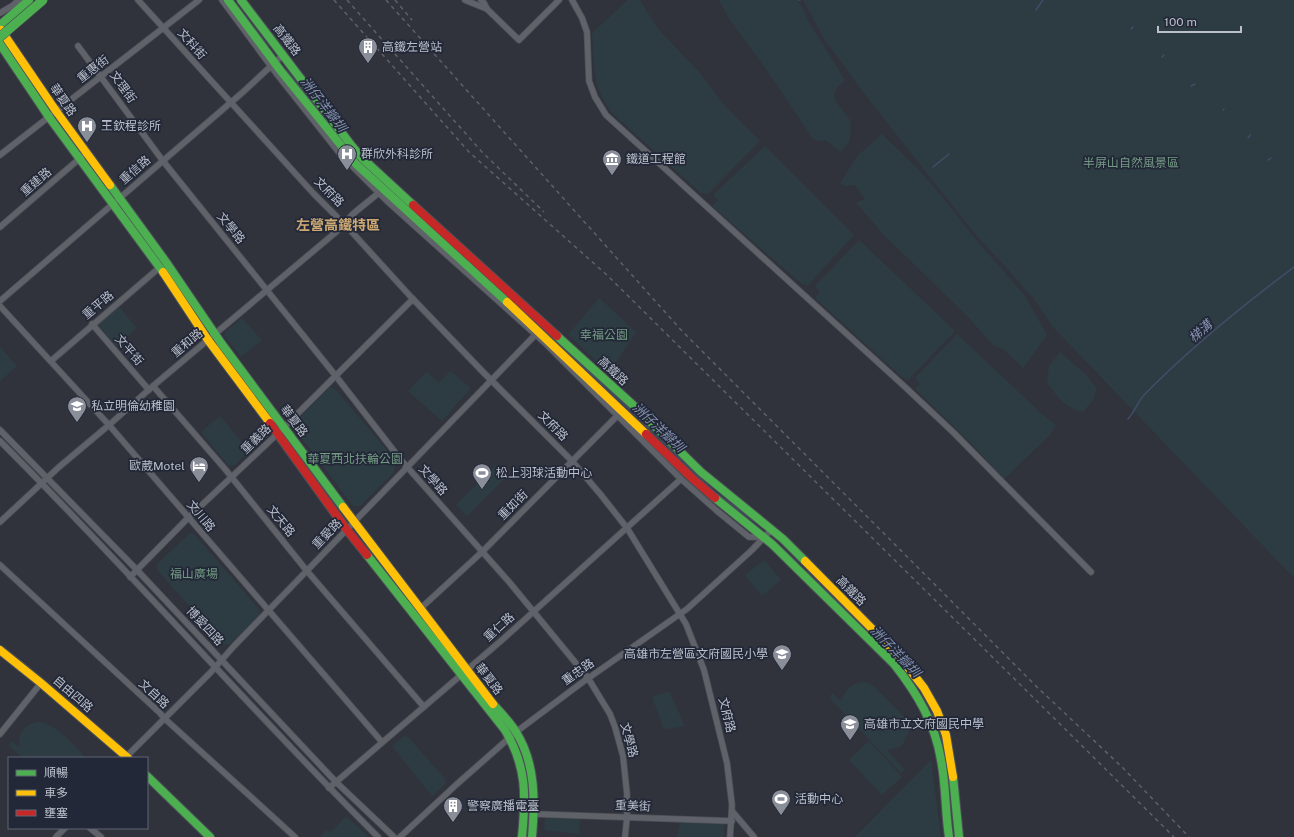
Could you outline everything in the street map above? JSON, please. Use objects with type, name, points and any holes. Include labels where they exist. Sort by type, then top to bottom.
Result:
[{"type":"main road","points":[[0,20],[21,0]]},
{"type":"main road","points":[[0,25],[29,0]]},
{"type":"main road","points":[[1,34],[39,0]]},
{"type":"main road","points":[[1,34],[44,0]]},
{"type":"main road","name":"高鐵路","points":[[228,0],[273,64],[345,152],[365,174],[384,189],[539,330],[693,480],[765,537],[894,664],[910,683],[924,705],[933,726],[939,749],[949,837]]},
{"type":"main road","name":"高鐵路","points":[[241,0],[384,189]]},
{"type":"main road","name":"華夏路","points":[[1,34],[56,111],[83,156]]},
{"type":"main road","name":"華夏路","points":[[0,44],[49,117],[83,156],[116,201],[160,267],[211,337],[280,430],[354,522],[420,608],[464,672]]},
{"type":"main road","name":"華夏路","points":[[116,201],[166,262],[211,337]]},
{"type":"main road","name":"高鐵路","points":[[539,330],[633,405],[716,486],[772,529],[900,657],[917,677],[932,700],[942,723],[949,747],[959,837]]},
{"type":"main road","name":"華夏路","points":[[280,430],[347,530],[464,672],[526,751],[534,791],[532,837]]},
{"type":"main road","name":"自由四路","points":[[0,650],[127,757]]},
{"type":"main road","name":"華夏路","points":[[513,735],[523,769],[525,799],[522,837]]},
{"type":"main road","points":[[148,777],[210,837]]},
{"type":"street","points":[[0,13],[16,0]]},
{"type":"street","points":[[0,13],[21,0]]},
{"type":"street","points":[[16,26],[17,19],[39,0]]},
{"type":"street","points":[[1,34],[16,26],[44,0]]},
{"type":"street","name":"文科街","points":[[138,0],[231,102]]},
{"type":"street","name":"重惠街","points":[[0,155],[199,0]]},
{"type":"street","name":"高鐵路","points":[[222,0],[273,64]]},
{"type":"street","points":[[465,0],[487,9],[519,40],[559,0]]},
{"type":"street","points":[[481,0],[484,2],[487,9]]},
{"type":"street","points":[[572,0],[582,18],[587,32],[589,81],[595,98],[606,115],[954,433],[1091,572]]},
{"type":"street","name":"文理街","points":[[78,46],[163,161]]},
{"type":"street","name":"重信路","points":[[0,301],[231,102],[283,55]]},
{"type":"street","name":"文府路","points":[[231,102],[313,193],[344,223],[413,299],[572,461],[627,528],[691,634],[703,669],[714,707],[731,788],[732,821],[730,837]]},
{"type":"street","name":"重建路","points":[[0,227],[83,156]]},
{"type":"street","name":"文學路","points":[[163,161],[335,375],[407,468],[534,611],[588,678],[610,714],[620,741],[626,771],[627,817],[625,837]]},
{"type":"street","name":"高鐵路","points":[[384,189],[539,330],[618,415],[681,479],[749,537],[765,537]]},
{"type":"street","name":"重和路","points":[[0,522],[41,482],[336,232],[344,223],[384,189]]},
{"type":"street","name":"重平路","points":[[51,361],[92,324],[160,267]]},
{"type":"street","name":"重義路","points":[[130,577],[136,569],[413,299]]},
{"type":"street","name":"文川路","points":[[0,306],[109,425],[382,742]]},
{"type":"street","name":"文平街","points":[[92,324],[151,388]]},
{"type":"street","name":"重愛路","points":[[127,757],[215,668],[539,330]]},
{"type":"street","name":"文天路","points":[[151,388],[232,477],[307,571],[424,706]]},
{"type":"street","name":"重如街","points":[[420,608],[482,552],[618,415]]},
{"type":"street","name":"博愛四路","points":[[0,430],[136,569],[336,782],[394,837]]},
{"type":"street","name":"博愛四路","points":[[0,441],[41,482],[329,788],[378,837]]},
{"type":"street","name":"重仁路","points":[[329,788],[534,611],[681,479]]},
{"type":"street","name":"重忠路","points":[[400,837],[513,735],[588,678],[680,614],[750,552],[772,529]]},
{"type":"street","name":"文自路","points":[[0,566],[295,837]]},
{"type":"street","points":[[0,734],[41,683]]},
{"type":"street","points":[[732,811],[754,837]]},
{"type":"street","name":"重美街","points":[[534,814],[732,821]]},
{"type":"street","points":[[56,837],[63,829]]},
{"type":"street","points":[[91,829],[102,837]]},
{"type":"green space","points":[[628,0],[640,0],[658,29],[700,73],[724,105],[760,141],[708,194],[701,193],[612,113],[600,93],[595,75],[592,33]]},
{"type":"green space","points":[[719,0],[798,0],[809,22],[845,80],[836,89],[834,94],[835,100],[851,121],[850,140],[841,152],[825,140],[820,141],[813,139],[766,69],[729,19]]},
{"type":"green space","name":"半屏山自然風景區","points":[[803,0],[1294,0],[1294,578],[1053,327],[1033,298],[974,233],[863,92],[825,40]]},
{"type":"green space","points":[[882,134],[919,170],[949,205],[971,234],[1026,297],[1047,335],[1023,368],[1004,350],[993,345],[967,316],[884,235],[856,203],[865,199],[855,185],[845,186],[840,183],[858,155]]},
{"type":"green space","points":[[765,146],[854,235],[808,285],[802,284],[712,206],[718,200],[713,195]]},
{"type":"green space","points":[[859,240],[955,331],[908,380],[902,377],[815,298],[820,292],[815,286]]},
{"type":"green space","name":"幸福公園","points":[[599,298],[636,332],[609,373],[568,335]]},
{"type":"green space","points":[[119,307],[137,328],[116,346],[98,325]]},
{"type":"green space","points":[[242,318],[262,340],[241,357],[224,335],[226,331]]},
{"type":"green space","points":[[957,334],[1044,416],[1056,425],[1050,435],[1004,479],[969,441],[915,389],[920,384],[915,378]]},
{"type":"green space","points":[[0,347],[17,366],[0,381]]},
{"type":"green space","points":[[1060,352],[1085,374],[1097,388],[1093,400],[1083,412],[1077,411],[1067,405],[1058,397],[1047,383],[1049,366]]},
{"type":"green space","points":[[450,371],[471,388],[442,421],[408,391],[426,372],[439,383]]},
{"type":"green space","name":"華夏西北扶輪公園","points":[[330,387],[337,391],[396,461],[394,472],[360,506],[353,506],[298,433],[296,421]]},
{"type":"green space","points":[[220,416],[249,451],[234,466],[228,465],[201,432]]},
{"type":"green space","name":"松上羽球活動中心","points":[[496,465],[507,476],[467,516],[456,505]]},
{"type":"green space","name":"福山廣場","points":[[190,533],[194,534],[259,609],[259,615],[230,644],[223,644],[157,570],[157,564]]},
{"type":"green space","points":[[764,560],[781,580],[762,596],[745,575]]},
{"type":"green space","points":[[862,682],[869,683],[875,687],[906,719],[909,725],[909,731],[900,747],[887,750],[905,770],[901,773],[829,697],[833,693],[841,702],[848,688],[854,684]]},
{"type":"green space","points":[[669,691],[685,726],[667,729],[663,727],[652,697]]},
{"type":"green space","points":[[32,723],[46,723],[74,744],[84,757],[22,757],[9,746],[12,741],[19,747],[21,734],[28,725]]},
{"type":"green space","points":[[404,736],[408,737],[446,780],[446,784],[432,796],[392,746]]},
{"type":"green space","points":[[869,741],[902,777],[882,795],[849,760]]},
{"type":"green space","points":[[931,760],[941,837],[855,837]]},
{"type":"green space","points":[[346,816],[369,837],[320,837],[326,830],[331,832]]},
{"type":"green space","points":[[545,817],[580,817],[579,834],[544,830]]},
{"type":"green space","points":[[680,823],[724,825],[724,837],[677,837]]},
{"type":"waterway","name":"洲仔洋瓣圳","points":[[233,0],[268,46]]},
{"type":"waterway","name":"梯溝","points":[[1036,10],[1043,0]]},
{"type":"waterway","name":"洲仔洋瓣圳","points":[[287,71],[317,109]]},
{"type":"waterway","points":[[1191,86],[1195,84]]},
{"type":"waterway","points":[[933,167],[949,154]]},
{"type":"waterway","name":"梯溝","points":[[1128,419],[1143,397],[1180,360],[1236,312],[1294,267]]},
{"type":"waterway","name":"洲仔洋瓣圳","points":[[555,341],[629,409],[715,492],[755,522]]},
{"type":"waterway","name":"洲仔洋瓣圳","points":[[778,544],[798,563]]},
{"type":"waterway","name":"洲仔洋瓣圳","points":[[806,571],[875,639]]},
{"type":"waterway","name":"洲仔洋瓣圳","points":[[895,659],[914,681],[929,705],[940,732],[946,760]]},
{"type":"railway","points":[[334,0],[469,152],[608,276],[1174,837]]},
{"type":"railway","points":[[347,0],[482,152],[544,212]]},
{"type":"railway","points":[[386,0],[682,331],[1038,688],[1122,767],[1189,837]]},
{"type":"railway","points":[[395,0],[412,20]]},
{"type":"traffic: fast","points":[[0,25],[29,0]]},
{"type":"traffic: fast","points":[[0,37],[43,0]]},
{"type":"traffic: fast","points":[[228,0],[280,70],[356,164],[507,302]]},
{"type":"traffic: fast","points":[[241,0],[351,145],[362,158],[413,205]]},
{"type":"traffic: fast","points":[[0,44],[49,117],[163,272]]},
{"type":"traffic: fast","points":[[110,185],[166,262],[221,343],[343,507]]},
{"type":"traffic: fast","points":[[557,336],[633,405],[701,472],[783,539],[805,561]]},
{"type":"traffic: fast","points":[[715,498],[772,544],[894,664],[910,686],[930,721],[938,746],[944,779],[949,837]]},
{"type":"traffic: fast","points":[[367,555],[505,730],[518,757],[521,769],[524,795],[522,837]]},
{"type":"traffic: fast","points":[[493,704],[514,728],[523,744],[531,770],[534,797],[532,837]]},
{"type":"traffic: fast","points":[[148,777],[210,837]]},
{"type":"traffic: fast","points":[[953,777],[959,837]]},
{"type":"traffic: slow","points":[[1,30],[56,111],[110,185]]},
{"type":"traffic: slow","points":[[163,272],[208,340],[270,423]]},
{"type":"traffic: slow","points":[[507,302],[646,434]]},
{"type":"traffic: slow","points":[[343,507],[493,704]]},
{"type":"traffic: slow","points":[[805,561],[900,657],[924,688],[937,711],[946,735],[953,777]]},
{"type":"traffic: slow","points":[[0,650],[41,683],[127,757]]},
{"type":"traffic: jam","points":[[413,205],[557,336]]},
{"type":"traffic: jam","points":[[270,423],[347,530],[367,555]]},
{"type":"traffic: jam","points":[[646,434],[715,498]]},
{"type":"place","name":"高鐵左營站","points":[[368,64]]},
{"type":"place","name":"王欽程診所","points":[[87,143]]},
{"type":"place","name":"群欣外科診所","points":[[347,171]]},
{"type":"place","name":"鐵道工程館","points":[[612,176]]},
{"type":"place","name":"私立明倫幼稚園","points":[[77,423]]},
{"type":"place","name":"歐葳Motel","points":[[199,483]]},
{"type":"place","name":"松上羽球活動中心","points":[[482,490]]},
{"type":"place","name":"高雄市左營區文府國民小學","points":[[782,671]]},
{"type":"place","name":"高雄市立文府國民中學","points":[[850,741]]},
{"type":"place","name":"活動中心","points":[[781,816]]},
{"type":"place","name":"警察廣播電臺","points":[[453,823]]},
{"type":"district","name":"左營高鐵特區","points":[[338,225]]}]
